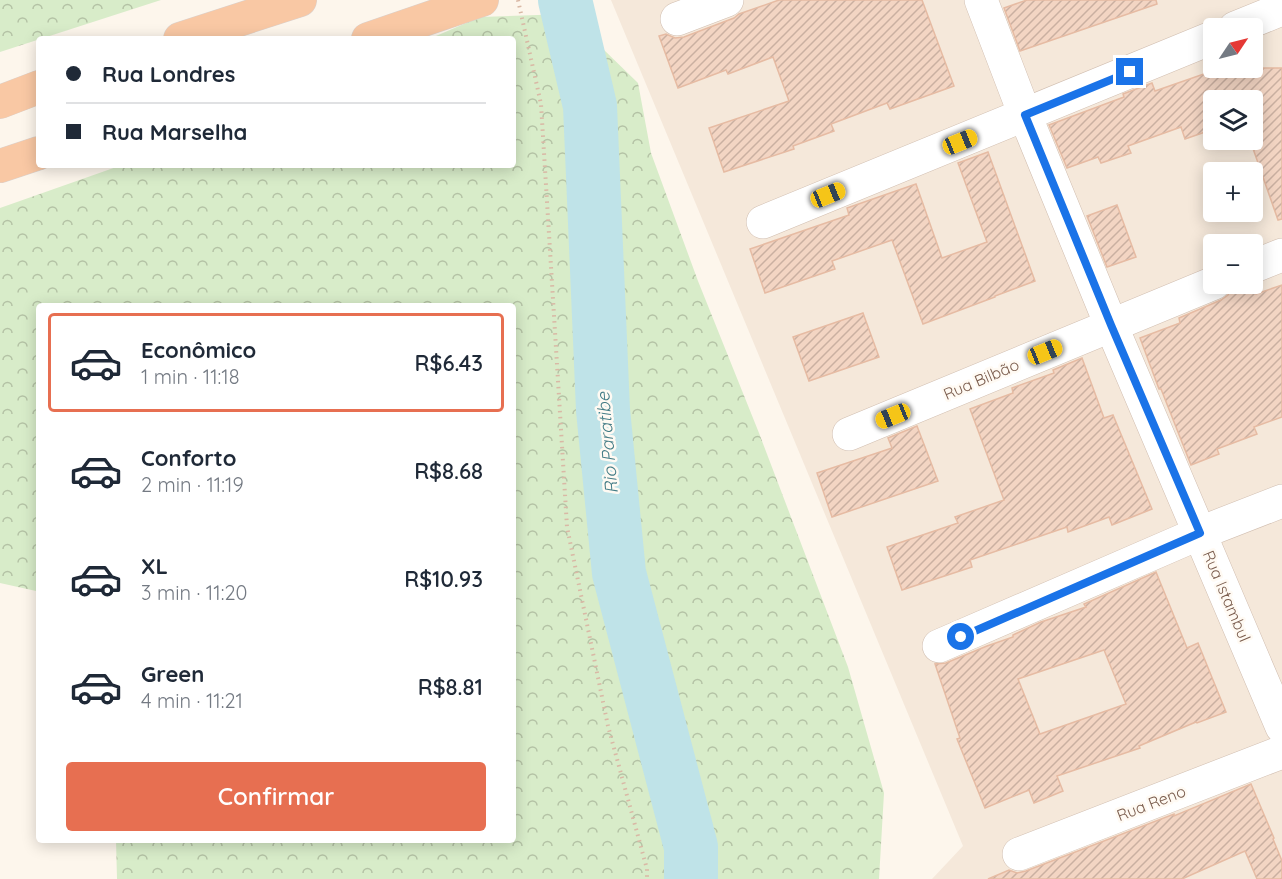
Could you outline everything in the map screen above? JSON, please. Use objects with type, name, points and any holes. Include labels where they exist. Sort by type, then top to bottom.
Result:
[{"type":"highway","points":[[189,36],[300,0]]},
{"type":"highway","points":[[377,36],[482,0]]},
{"type":"highway","points":[[0,102],[36,88]]},
{"type":"highway","points":[[0,166],[36,154]]},
{"type":"street","points":[[677,19],[727,0]]},
{"type":"street","name":"Rua Istambul","points":[[981,0],[1025,115],[1111,325],[1282,727]]},
{"type":"street","points":[[1260,18],[1282,9]]},
{"type":"street","points":[[763,222],[1203,42]]},
{"type":"street","points":[[1263,263],[1282,255]]},
{"type":"street","name":"Rua Bilbão","points":[[849,434],[1203,287]]},
{"type":"street","points":[[939,646],[1200,533],[1282,501]]},
{"type":"street","name":"Rua Reno","points":[[1019,855],[1282,752]]},
{"type":"path","points":[[518,0],[541,104],[567,527],[608,726],[647,869],[647,879]]},
{"type":"shaded area","points":[[611,0],[1282,0],[1282,879],[932,879],[963,846]]},
{"type":"green space","points":[[0,0],[161,0],[50,36],[36,36],[36,40],[0,52]]},
{"type":"green space","points":[[567,14],[638,83],[651,153],[698,281],[759,433],[848,667],[884,793],[879,879],[117,879],[116,843],[516,843],[516,303],[36,303],[36,591],[0,583],[0,208],[113,168],[516,168],[516,36],[436,36],[480,17]]},
{"type":"building","points":[[779,0],[922,0],[954,86],[890,109],[887,103],[831,124],[834,131],[793,146],[794,149],[724,172],[709,128],[789,101],[773,57],[728,74],[726,70],[678,88],[659,36],[666,34],[675,38],[684,37]]},
{"type":"building","points":[[1027,0],[1156,0],[1157,4],[1020,51],[1004,8]]},
{"type":"building","points":[[1263,68],[1282,68],[1282,219],[1278,220],[1263,177],[1263,162],[1258,162],[1254,150],[1263,150],[1263,90],[1203,90],[1203,133],[1185,139],[1181,127],[1128,146],[1131,153],[1101,163],[1098,157],[1067,168],[1049,125],[1124,97],[1123,94],[1152,83],[1155,91],[1203,74],[1203,78],[1263,78]]},
{"type":"building","points":[[988,152],[1035,281],[923,324],[892,240],[832,261],[835,269],[765,293],[750,249],[849,215],[847,208],[916,184],[942,258],[987,242],[958,163]]},
{"type":"building","points":[[1117,205],[1136,257],[1107,267],[1087,216]]},
{"type":"building","points":[[1282,285],[1282,417],[1254,427],[1257,434],[1217,449],[1219,454],[1191,465],[1140,338],[1180,323],[1179,318],[1228,295],[1263,294],[1263,292]]},
{"type":"building","points":[[863,313],[879,357],[809,381],[793,337]]},
{"type":"building","points":[[1082,358],[1104,418],[1113,415],[1152,509],[1112,525],[1109,517],[1068,532],[1067,527],[970,560],[972,567],[902,590],[887,547],[958,523],[955,517],[1004,500],[970,409],[1013,393],[1012,388],[1054,373],[1053,370]]},
{"type":"building","points":[[917,426],[938,481],[832,517],[817,473],[892,448],[888,438]]},
{"type":"building","points":[[1156,572],[1187,648],[1198,643],[1226,712],[1196,722],[1139,746],[1140,748],[1057,776],[1063,791],[1034,803],[1029,790],[985,808],[957,739],[960,738],[935,664],[946,663],[1013,637],[1041,622],[1086,607],[1084,604]],"holes":[[[1104,650],[1126,704],[1040,734],[1018,679]]]},
{"type":"building","points":[[1251,784],[1282,861],[1282,879],[1257,879],[1245,851],[1182,879],[988,879],[1009,870],[1017,873],[1026,871],[1174,814],[1174,816]]},
{"type":"waterway","name":"Rio Paratibe","points":[[565,0],[590,106],[603,410],[619,573],[691,847],[691,879]]},
{"type":"route","points":[[961,637],[1200,533],[1025,115],[1130,72]]}]
